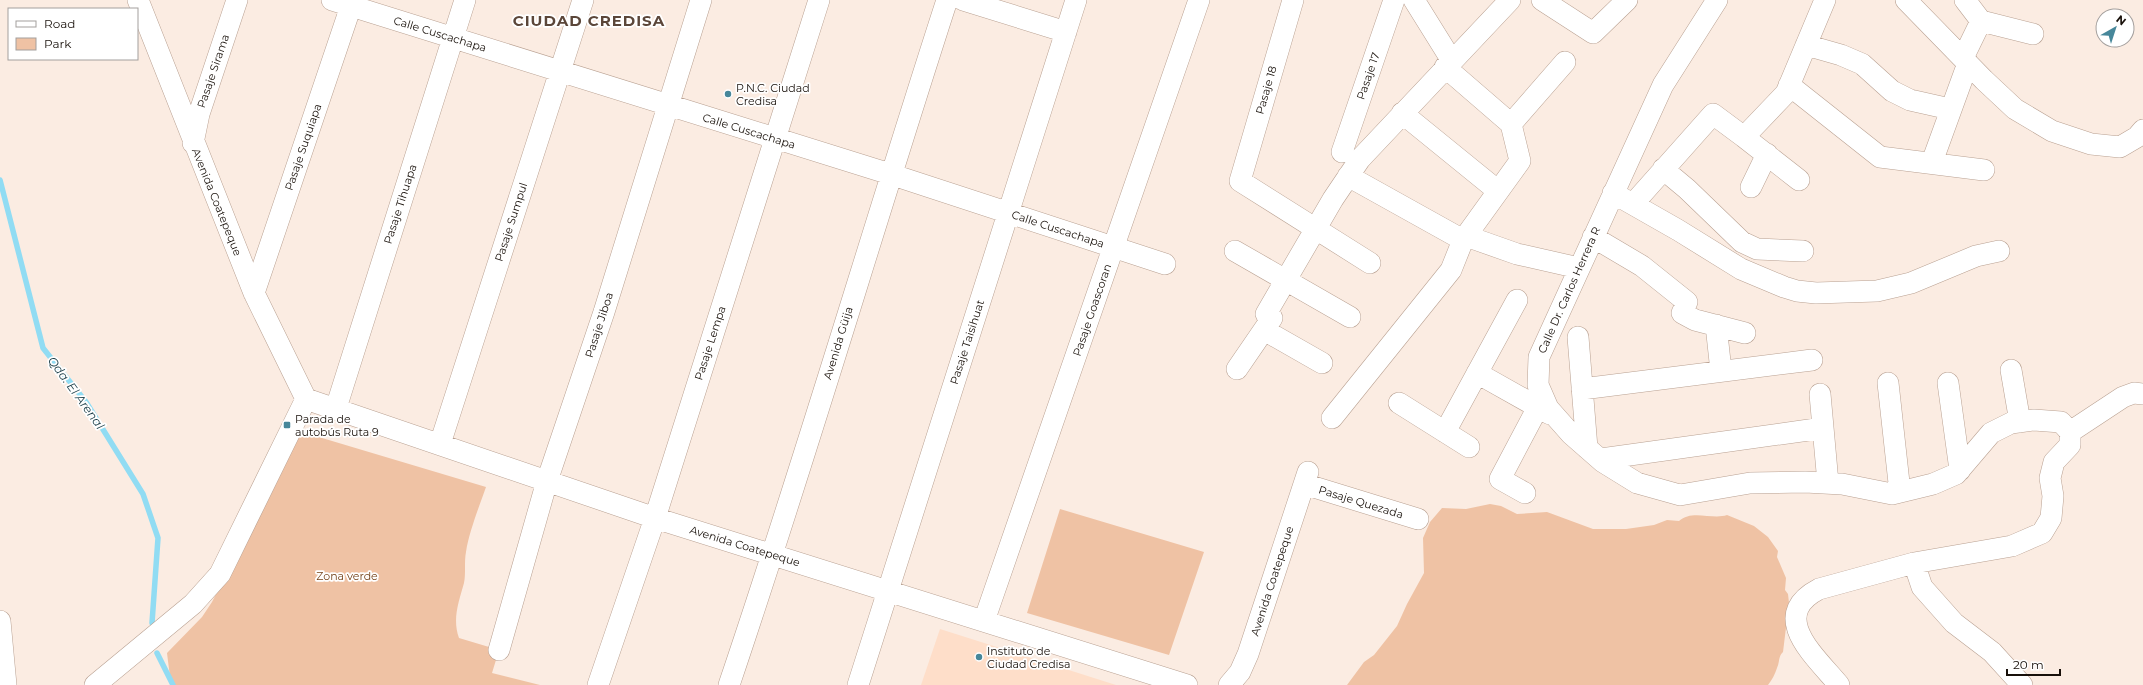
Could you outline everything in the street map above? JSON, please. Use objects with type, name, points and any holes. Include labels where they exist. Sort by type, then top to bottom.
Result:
[{"type":"street","name":"Avenida Coatepeque","points":[[138,0],[193,143],[254,293],[306,399],[655,518],[1187,685]]},
{"type":"street","points":[[146,22],[154,0]]},
{"type":"street","name":"Pasaje Sirama","points":[[193,143],[198,114],[237,0]]},
{"type":"street","name":"Pasaje Tihuapa","points":[[336,408],[465,0]]},
{"type":"street","name":"Pasaje Sumpul","points":[[440,444],[583,0]]},
{"type":"street","name":"Pasaje Jiboa","points":[[499,650],[547,481],[604,312],[701,0]]},
{"type":"street","name":"Pasaje Lempa","points":[[598,685],[655,518],[819,0]]},
{"type":"street","name":"Avenida Güija","points":[[729,685],[773,554],[890,174],[946,0]]},
{"type":"street","points":[[963,0],[1066,32]]},
{"type":"street","name":"Pasaje Taisihuat","points":[[858,685],[1076,0]]},
{"type":"street","name":"Pasaje Goascoran","points":[[984,621],[1200,0]]},
{"type":"street","name":"Pasaje 18","points":[[1293,0],[1240,181],[1316,230]]},
{"type":"street","name":"Pasaje 17","points":[[1342,152],[1394,0]]},
{"type":"street","points":[[1332,418],[1451,270],[1464,238],[1520,161],[1511,124],[1448,64],[1414,0]]},
{"type":"street","points":[[1237,369],[1272,318],[1266,314],[1348,176],[1371,145],[1510,0]]},
{"type":"street","points":[[1542,0],[1593,33],[1627,0]]},
{"type":"street","name":"Calle Dr. Carlos Herrera R","points":[[1717,0],[1663,85],[1539,357],[1538,385],[1548,408],[1547,412],[1594,454],[1637,483],[1680,495],[1750,483],[1842,484],[1892,494],[1934,484],[1956,474],[1991,433],[2012,423],[2034,420],[2061,422],[2070,432]]},
{"type":"street","points":[[1744,137],[1786,93],[1825,0]]},
{"type":"street","points":[[1906,0],[1965,60],[2016,108],[2052,131],[2068,138],[2091,144],[2120,147],[2137,137],[2143,130]]},
{"type":"street","points":[[1965,0],[1981,21],[2033,34]]},
{"type":"street","name":"Calle Cuscachapa","points":[[345,2],[453,38],[775,140],[890,174],[1165,264]]},
{"type":"street","name":"Pasaje Suquiapa","points":[[254,293],[345,2]]},
{"type":"street","points":[[1932,162],[1965,60],[1981,21]]},
{"type":"street","points":[[1806,45],[1841,55],[1862,64],[1892,91],[1910,100],[1950,109]]},
{"type":"street","points":[[1511,124],[1565,62]]},
{"type":"street","points":[[1789,85],[1880,157],[1932,162],[1984,170]]},
{"type":"street","points":[[1402,113],[1498,191]]},
{"type":"street","points":[[1633,204],[1713,114],[1799,180]]},
{"type":"street","points":[[1751,187],[1767,154]]},
{"type":"street","points":[[1663,169],[1687,189],[1742,242],[1757,249],[1803,251]]},
{"type":"street","points":[[1348,176],[1464,238],[1517,254],[1579,268]]},
{"type":"street","points":[[1613,193],[1741,269],[1784,287],[1816,293],[1877,292],[1911,283],[1976,256],[1999,251]]},
{"type":"street","points":[[1316,230],[1370,263]]},
{"type":"street","points":[[1593,237],[1642,266],[1687,302],[1682,313],[1695,320],[1736,332],[1745,333]]},
{"type":"street","points":[[1235,251],[1350,317]]},
{"type":"street","points":[[1445,432],[1516,300]]},
{"type":"street","points":[[1716,325],[1721,371]]},
{"type":"street","points":[[1264,330],[1322,363]]},
{"type":"street","points":[[1578,337],[1582,389],[1594,454],[1823,428]]},
{"type":"street","points":[[1582,389],[1812,360]]},
{"type":"street","points":[[2011,370],[2020,422]]},
{"type":"street","points":[[1477,373],[1547,412],[1500,479],[1525,493]]},
{"type":"street","points":[[1888,383],[1900,492]]},
{"type":"street","points":[[1948,383],[1960,470]]},
{"type":"street","points":[[1839,685],[1801,639],[1796,622],[1796,607],[1807,595],[1819,589],[1914,563],[2012,546],[2042,533],[2051,518],[2053,496],[2050,478],[2054,462],[2070,445],[2070,432],[2123,396],[2134,393],[2143,394]]},
{"type":"street","points":[[1820,394],[1828,483]]},
{"type":"street","points":[[95,685],[193,604],[220,574],[306,399]]},
{"type":"street","points":[[1399,403],[1469,447]]},
{"type":"street","name":"Avenida Coatepeque","points":[[1229,685],[1240,672],[1251,644],[1306,478]]},
{"type":"street","name":"Pasaje Quezada","points":[[1306,478],[1418,519]]},
{"type":"street","points":[[1914,563],[1922,586],[1954,623],[1992,652],[2022,685]]},
{"type":"street","points":[[0,621],[6,685]]},
{"type":"street","points":[[1240,685],[1251,644]]},
{"type":"shaded area","name":"Instituto de Ciudad Credisa","points":[[940,629],[1116,685],[921,685]]},
{"type":"green space","name":"Zona verde","points":[[302,432],[486,487],[467,544],[464,583],[456,617],[457,631],[459,638],[499,650],[492,673],[540,685],[175,685],[170,677],[167,653],[202,617],[212,602],[297,433]]},
{"type":"green space","points":[[1490,504],[1501,506],[1517,514],[1547,512],[1593,529],[1626,529],[1654,525],[1667,520],[1679,521],[1696,515],[1727,515],[1754,526],[1768,537],[1778,551],[1777,557],[1786,578],[1785,590],[1788,594],[1789,603],[1783,652],[1780,656],[1778,666],[1771,681],[1768,685],[1347,685],[1364,662],[1374,655],[1397,626],[1424,573],[1423,538],[1430,522],[1442,508],[1466,509]]},
{"type":"green space","points":[[1060,509],[1204,552],[1169,655],[1027,613]]},
{"type":"waterway","name":"Qda. El Arenal","points":[[0,180],[43,348],[86,402],[143,494],[158,538],[152,623]]},
{"type":"waterway","name":"Qda. El Arenal","points":[[157,653],[173,685]]},
{"type":"place","name":"P.N.C. Ciudad Credisa","points":[[728,94]]},
{"type":"place","name":"Parada de autobús Ruta 9","points":[[287,425]]},
{"type":"place","name":"Instituto de Ciudad Credisa","points":[[979,657]]},
{"type":"district","name":"CIUDAD CREDISA","points":[[589,21]]}]
